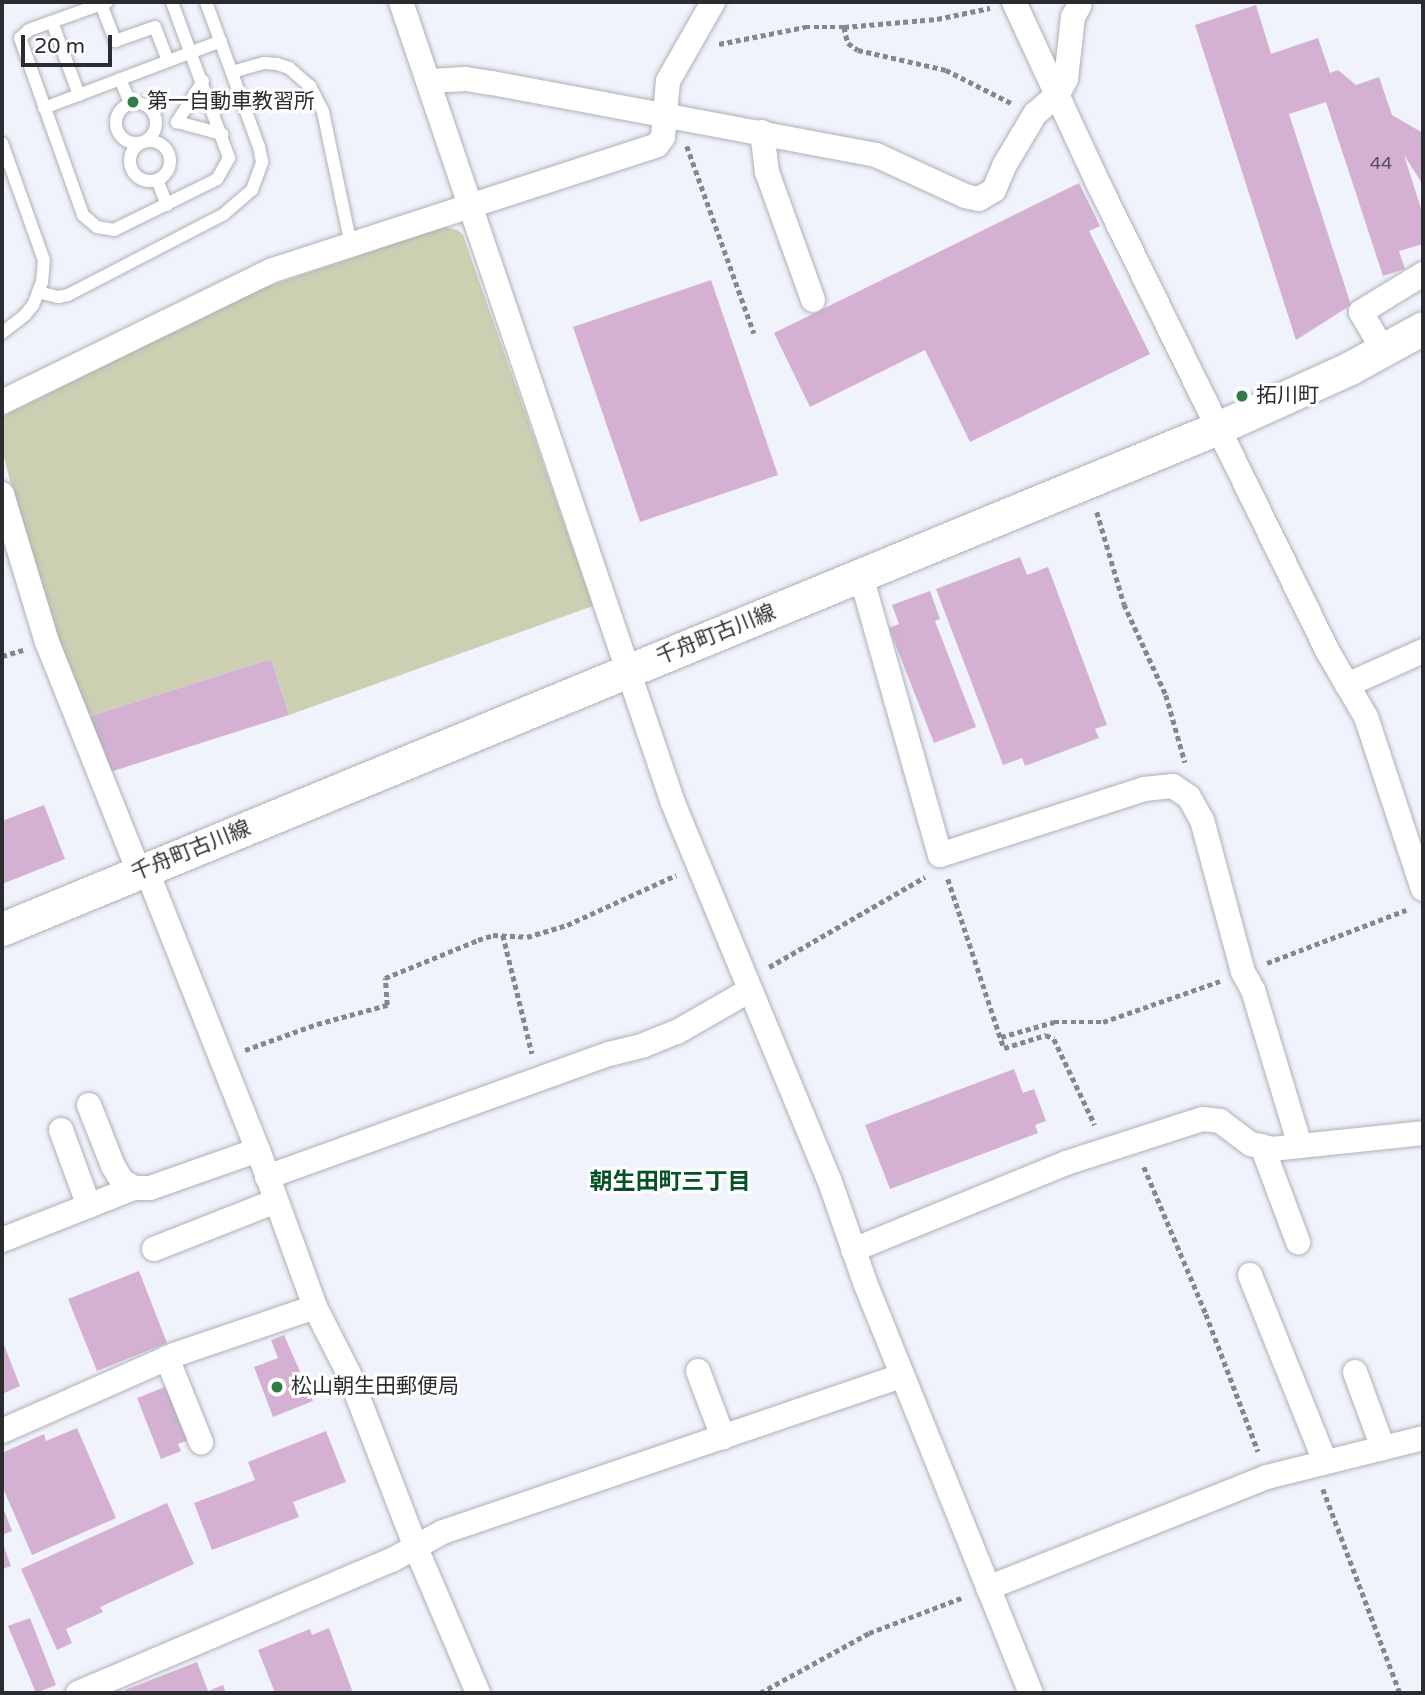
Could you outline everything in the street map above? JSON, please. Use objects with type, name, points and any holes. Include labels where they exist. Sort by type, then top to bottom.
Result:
[{"type":"street","points":[[401,2],[673,803],[829,1179],[853,1250],[902,1376],[1031,1693]]},
{"type":"street","points":[[2,402],[259,276],[657,145],[663,137],[670,114],[668,81],[713,2]]},
{"type":"street","points":[[1015,2],[1100,187],[1328,652],[1366,718],[1423,889]]},
{"type":"street","points":[[428,80],[466,79],[670,114],[876,155],[965,196],[979,199],[994,190],[1004,166],[1035,114],[1058,94],[1066,79],[1073,17],[1079,6]]},
{"type":"street","points":[[762,132],[767,172],[813,300]]},
{"type":"street","points":[[1382,350],[1362,312],[1423,274]]},
{"type":"street","name":"千舟町古川線","points":[[2,929],[1220,427],[1423,328]]},
{"type":"street","points":[[2,494],[47,642],[222,1059],[315,1307],[349,1374],[416,1548],[478,1693]]},
{"type":"street","points":[[861,576],[942,861],[1144,789],[1161,785],[1179,790],[1189,797],[1202,820],[1243,972],[1253,990],[1300,1146]]},
{"type":"street","points":[[1347,684],[1423,651]]},
{"type":"street","points":[[267,1177],[677,1032],[749,985]]},
{"type":"street","points":[[89,1105],[113,1166],[122,1181],[134,1188]]},
{"type":"street","points":[[853,1250],[1093,1154],[1202,1119],[1220,1121],[1251,1144],[1272,1149],[1423,1133]]},
{"type":"street","points":[[61,1130],[89,1206]]},
{"type":"street","points":[[1262,1146],[1298,1242]]},
{"type":"street","points":[[2,1240],[134,1188],[150,1188],[258,1150]]},
{"type":"street","points":[[154,1249],[276,1201]]},
{"type":"street","points":[[1250,1275],[1320,1464]]},
{"type":"street","points":[[2,1431],[167,1358],[252,1326],[315,1307]]},
{"type":"street","points":[[167,1358],[201,1442]]},
{"type":"street","points":[[698,1371],[723,1437]]},
{"type":"street","points":[[1355,1371],[1383,1448]]},
{"type":"street","points":[[78,1693],[416,1548],[443,1532],[902,1376]]},
{"type":"street","points":[[988,1588],[1267,1477],[1423,1438]]},
{"type":"lane","points":[[168,61],[155,27],[116,41],[104,3],[29,30],[20,38],[83,215],[89,222],[114,230],[216,179],[223,172],[229,158],[173,2]]},
{"type":"lane","points":[[38,292],[58,297],[68,295],[224,214],[252,190],[261,162],[206,2]]},
{"type":"lane","points":[[52,22],[79,94]]},
{"type":"lane","points":[[44,108],[220,41]]},
{"type":"lane","points":[[232,72],[264,63],[277,64],[289,68],[310,86],[324,112],[351,245]]},
{"type":"lane","points":[[120,79],[130,103]]},
{"type":"lane","points":[[203,81],[177,122],[222,134]]},
{"type":"lane","points":[[130,103],[118,114],[117,130],[128,141],[143,142],[159,143],[169,154],[167,170],[157,180],[142,179],[131,169],[131,153],[143,142],[154,132],[155,117],[145,105],[130,103]]},
{"type":"lane","points":[[2,333],[25,315],[38,292],[43,270],[42,250],[3,150]]},
{"type":"lane","points":[[157,180],[167,205]]},
{"type":"path","points":[[692,38],[719,44],[805,27],[844,27],[937,19],[1015,2]]},
{"type":"path","points":[[844,27],[848,43],[858,50],[946,70],[1035,114]]},
{"type":"path","points":[[670,114],[754,333]]},
{"type":"path","points":[[1097,513],[1124,604],[1166,695],[1177,727],[1187,768],[1179,790]]},
{"type":"path","points":[[749,985],[942,861],[1004,1048],[1046,1035],[1054,1039],[1095,1126],[1087,1139],[1093,1154]]},
{"type":"path","points":[[222,1059],[317,1024],[387,1005],[385,978],[478,940],[503,935],[527,937],[567,925],[698,864]]},
{"type":"path","points":[[503,935],[539,1080]]},
{"type":"path","points":[[1133,1140],[1206,1314],[1267,1477]]},
{"type":"path","points":[[1320,1464],[1400,1693]]},
{"type":"path","points":[[760,1693],[869,1633],[988,1588]]},
{"type":"green space","points":[[443,227],[458,230],[463,235],[593,606],[289,715],[271,659],[88,717],[55,634],[33,567],[2,450],[2,417],[246,294]]},
{"type":"building","points":[[1256,5],[1271,54],[1318,38],[1330,73],[1338,70],[1356,85],[1379,77],[1392,115],[1423,133],[1423,185],[1404,155],[1423,215],[1423,244],[1399,251],[1405,269],[1383,276],[1326,102],[1289,114],[1351,305],[1296,340],[1195,25]]},
{"type":"building","points":[[1079,183],[1100,226],[1089,231],[1150,354],[970,442],[925,350],[810,407],[774,333]]},
{"type":"building","points":[[711,280],[778,475],[640,522],[573,327]]},
{"type":"building","points":[[1020,557],[1027,575],[1048,567],[1107,725],[1095,729],[1099,738],[1025,766],[1022,758],[1003,765],[936,589]]},
{"type":"building","points":[[930,591],[940,619],[935,621],[976,727],[934,743],[889,628],[899,624],[892,605]]},
{"type":"building","points":[[271,659],[289,715],[107,773],[88,717]]},
{"type":"building","points":[[44,805],[65,859],[2,884],[2,821]]},
{"type":"building","points":[[1014,1069],[1023,1093],[1034,1089],[1046,1121],[1035,1125],[1038,1133],[890,1189],[865,1125]]},
{"type":"building","points":[[139,1271],[167,1343],[97,1371],[68,1299]]},
{"type":"building","points":[[284,1335],[313,1401],[273,1417],[254,1367],[278,1358],[271,1340]]},
{"type":"building","points":[[2,1340],[20,1386],[2,1394]]},
{"type":"building","points":[[170,1385],[191,1439],[178,1444],[181,1451],[161,1459],[137,1398]]},
{"type":"building","points":[[77,1428],[116,1518],[32,1555],[2,1486],[2,1453],[44,1434],[46,1441]]},
{"type":"building","points":[[326,1431],[346,1482],[293,1502],[299,1517],[212,1550],[194,1503],[255,1480],[248,1462]]},
{"type":"building","points":[[167,1503],[194,1564],[100,1607],[103,1612],[66,1629],[72,1643],[57,1650],[21,1569]]},
{"type":"building","points":[[2,1505],[12,1531],[2,1535]]},
{"type":"building","points":[[2,1541],[11,1566],[2,1569]]},
{"type":"building","points":[[30,1618],[56,1685],[36,1693],[8,1626]]},
{"type":"building","points":[[329,1628],[353,1693],[275,1693],[258,1650],[310,1629],[312,1635]]},
{"type":"building","points":[[197,1662],[208,1691],[223,1685],[226,1693],[126,1693],[125,1690]]},
{"type":"place","name":"第一自動車教習所","points":[[133,102]]},
{"type":"place","name":"拓川町","points":[[1242,396]]},
{"type":"place","name":"松山朝生田郵便局","points":[[277,1387]]},
{"type":"district","name":"朝生田町三丁目","points":[[670,1182]]}]
